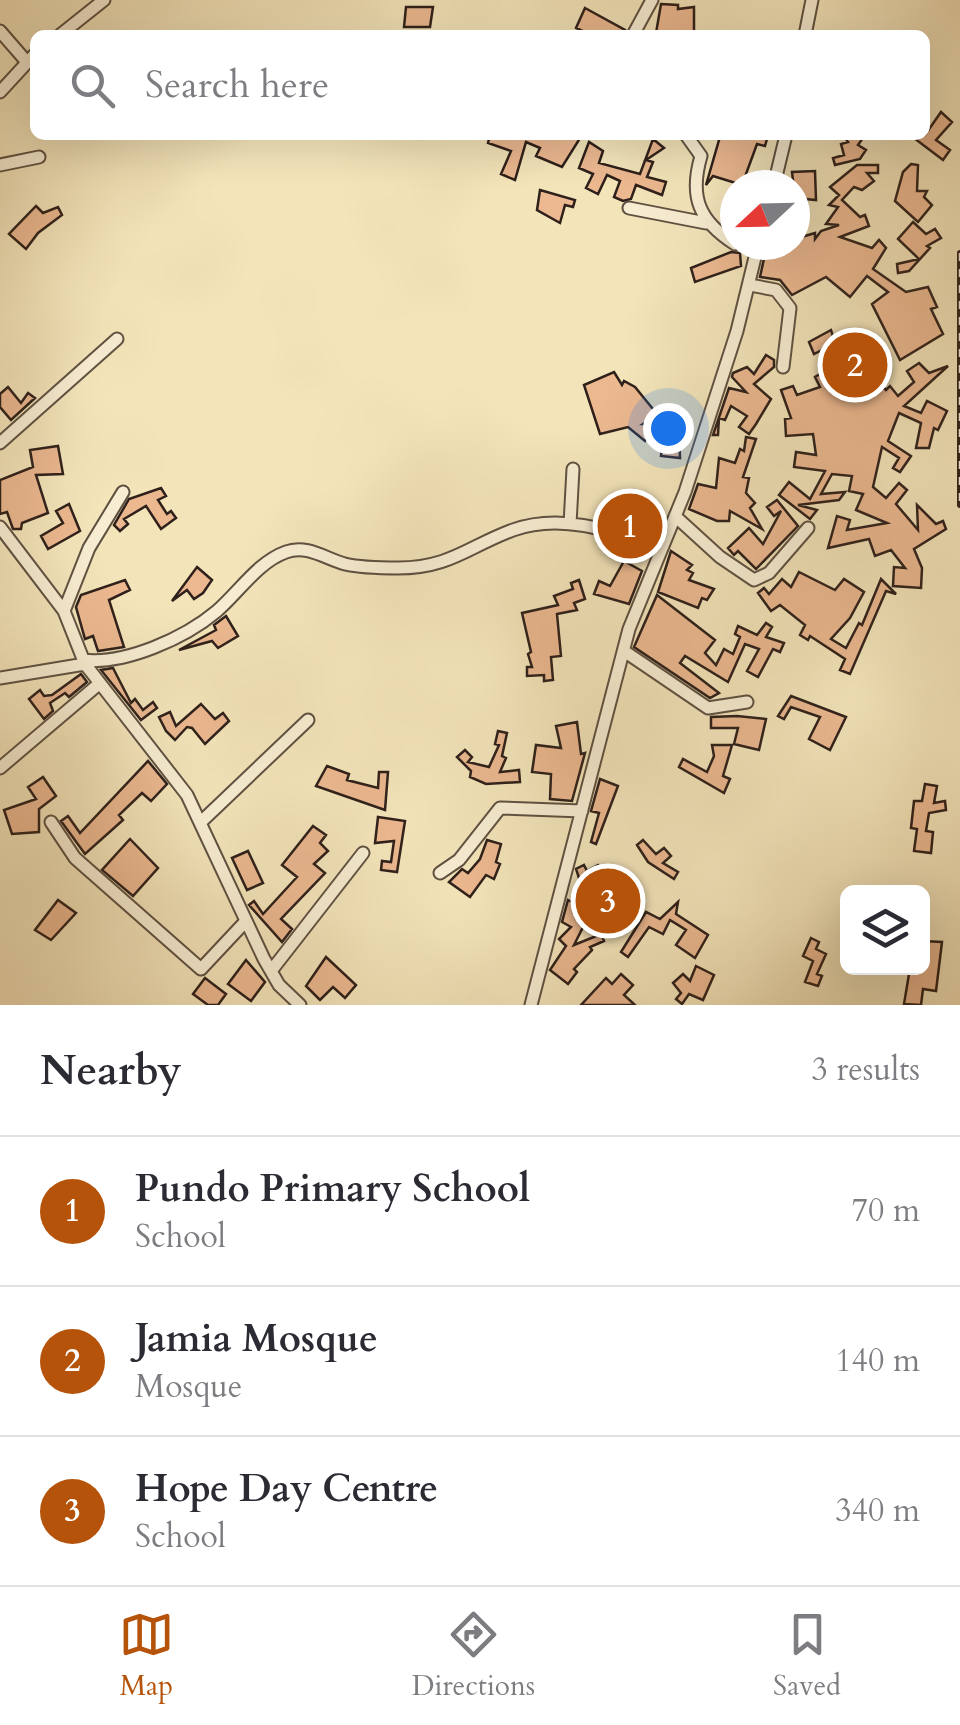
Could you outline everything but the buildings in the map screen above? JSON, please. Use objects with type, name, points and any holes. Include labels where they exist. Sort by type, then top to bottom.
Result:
[{"type":"street","points":[[66,30],[104,0]]},
{"type":"street","points":[[635,30],[652,0]]},
{"type":"street","points":[[807,30],[812,0]]},
{"type":"street","points":[[0,31],[30,58],[0,92]]},
{"type":"street","points":[[690,140],[701,156],[696,202],[706,223]]},
{"type":"street","points":[[778,170],[785,140]]},
{"type":"street","points":[[0,165],[39,156]]},
{"type":"street","points":[[629,208],[706,223],[720,233]]},
{"type":"street","points":[[531,1005],[624,651],[675,516],[755,260]]},
{"type":"street","points":[[750,286],[776,290],[790,308],[783,367]]},
{"type":"street","points":[[0,443],[117,338]]},
{"type":"street","points":[[570,524],[573,469]]},
{"type":"street","points":[[64,611],[89,548],[123,492]]},
{"type":"street","points":[[675,516],[720,557],[754,580],[770,573],[808,528]]},
{"type":"street","points":[[0,678],[114,660],[195,626],[270,562],[291,550],[321,554],[344,564],[422,567],[457,559],[512,530],[570,524],[606,530],[662,548]]},
{"type":"street","points":[[0,527],[64,611],[84,662],[172,772],[202,821],[271,971],[300,1005]]},
{"type":"street","points":[[624,651],[708,708],[747,702]]},
{"type":"street","points":[[0,768],[100,683]]},
{"type":"street","points":[[202,821],[308,720]]},
{"type":"street","points":[[440,873],[458,860],[500,808],[582,811]]},
{"type":"street","points":[[51,822],[74,858],[201,969],[246,921]]},
{"type":"street","points":[[271,971],[363,853]]},
{"type":"railway","points":[[960,253],[960,505]]},
{"type":"place","name":"Jamia Mosque","points":[[855,365]]},
{"type":"place","name":"Pundo Primary School","points":[[630,526]]},
{"type":"place","name":"Hope Day Centre","points":[[608,901]]}]
